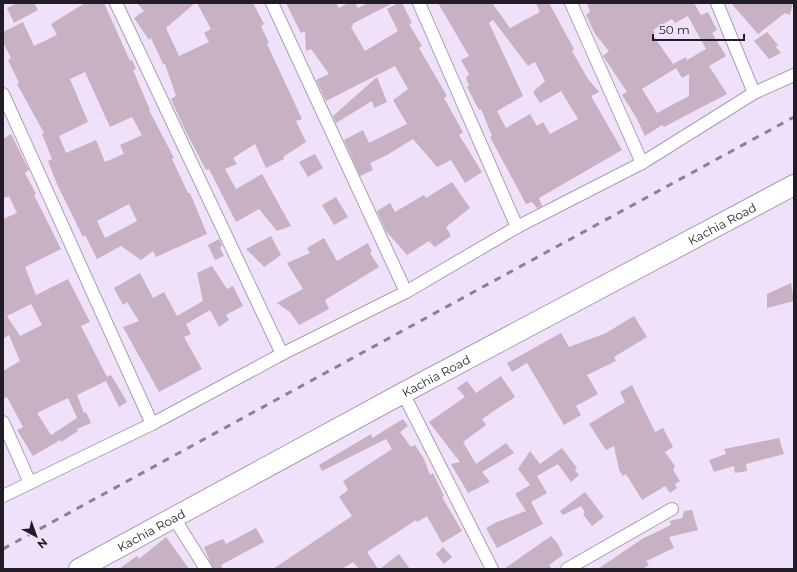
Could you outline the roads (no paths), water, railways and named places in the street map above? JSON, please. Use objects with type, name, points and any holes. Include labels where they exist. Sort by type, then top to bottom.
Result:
[{"type":"main road","name":"Kachia Road","points":[[79,569],[403,393],[794,185]]},
{"type":"street","points":[[116,3],[282,354]]},
{"type":"street","points":[[272,3],[406,292]]},
{"type":"street","points":[[420,3],[517,227]]},
{"type":"street","points":[[571,3],[642,163]]},
{"type":"street","points":[[717,3],[754,93]]},
{"type":"street","points":[[3,496],[152,424],[282,354],[406,292],[517,227],[642,163],[754,93],[794,75]]},
{"type":"street","points":[[3,94],[152,424]]},
{"type":"street","points":[[403,393],[492,569]]},
{"type":"street","points":[[3,422],[30,483]]},
{"type":"street","points":[[567,569],[672,509]]},
{"type":"street","points":[[174,518],[206,569]]},
{"type":"railway","points":[[3,549],[794,117]]}]
